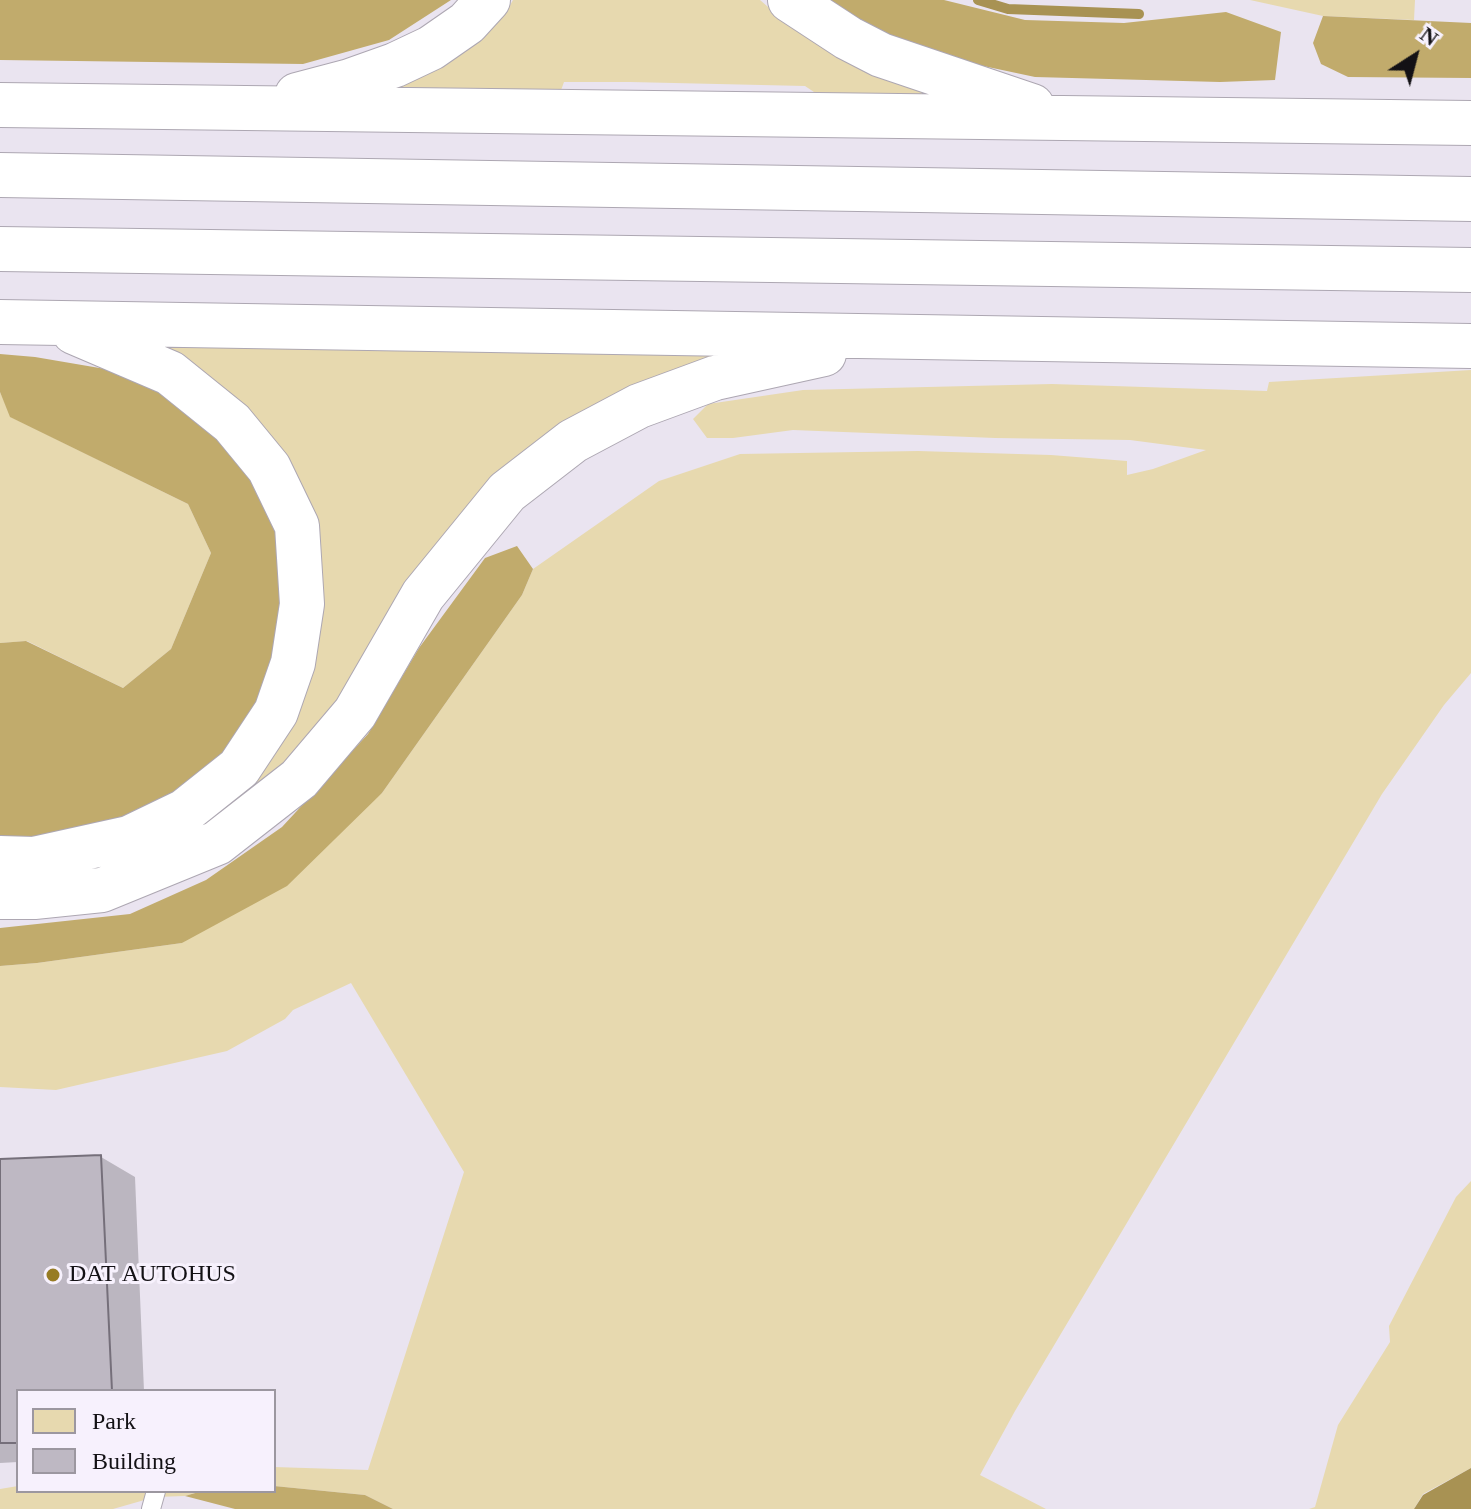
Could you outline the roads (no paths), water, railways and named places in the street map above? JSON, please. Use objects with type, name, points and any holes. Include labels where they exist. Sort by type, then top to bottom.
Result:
[{"type":"highway","points":[[243,108],[350,81],[395,65],[431,48],[467,23],[488,0]]},
{"type":"highway","points":[[790,0],[848,38],[881,55],[1077,119]]},
{"type":"highway","points":[[0,105],[1471,123]]},
{"type":"highway","points":[[0,175],[1471,199]]},
{"type":"highway","points":[[0,249],[1471,270]]},
{"type":"highway","points":[[0,322],[890,339],[1471,346]]},
{"type":"highway","points":[[0,858],[34,859],[129,838],[185,811],[239,768],[276,712],[293,663],[302,604],[297,526],[269,468],[232,423],[170,373],[53,323]]},
{"type":"highway","points":[[0,897],[102,890],[217,843],[299,779],[355,713],[423,595],[507,492],[573,441],[639,406],[715,378],[890,339]]},
{"type":"waterway","points":[[978,0],[1008,9],[1139,14]]},
{"type":"place","name":"DAT AUTOHUS","points":[[53,1275]]}]
